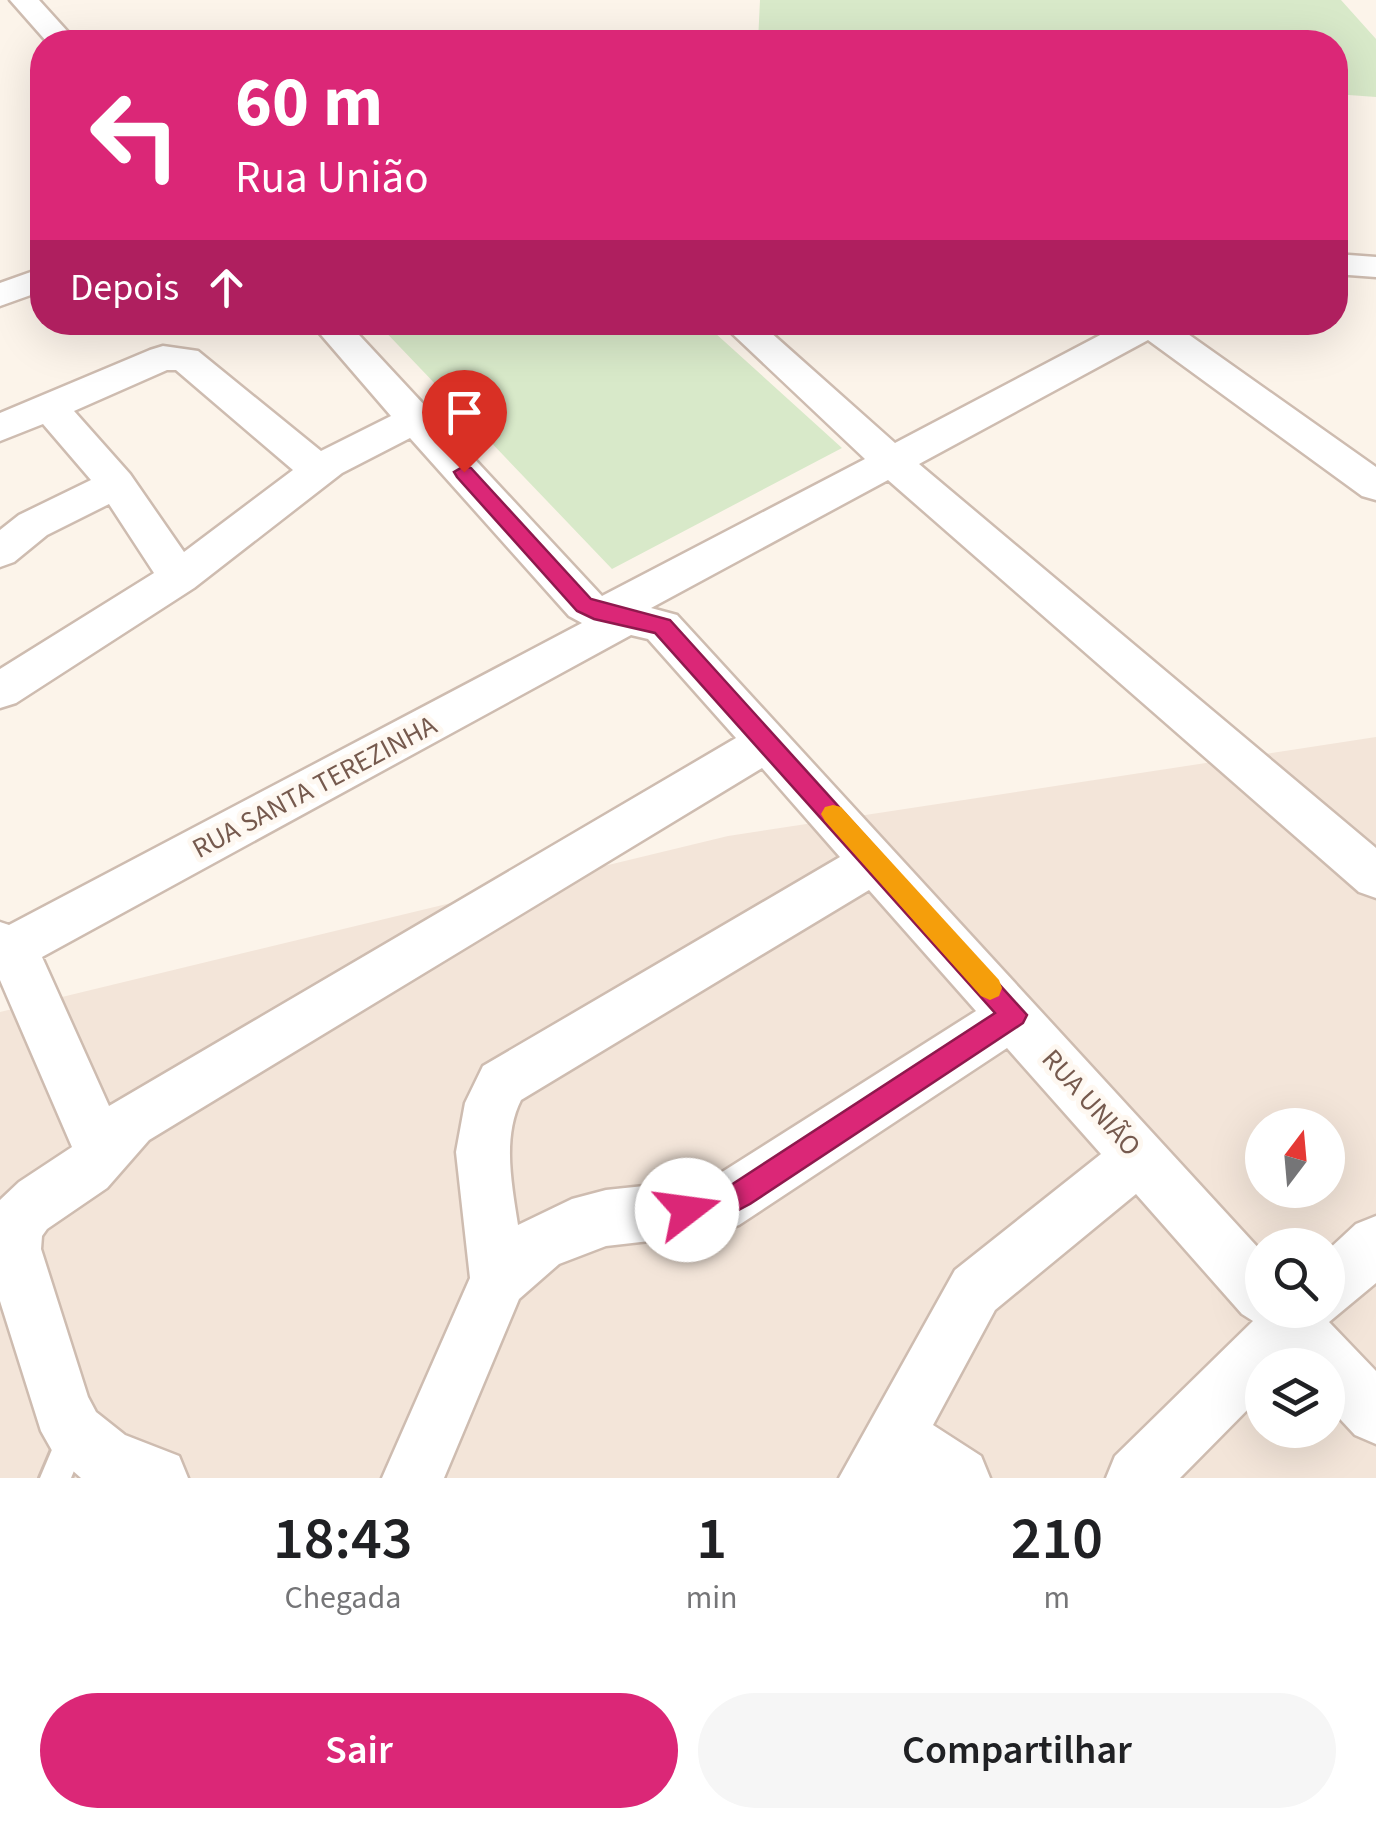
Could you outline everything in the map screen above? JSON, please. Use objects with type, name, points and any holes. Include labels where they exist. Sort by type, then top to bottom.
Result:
[{"type":"street","points":[[24,0],[51,30]]},
{"type":"street","points":[[1348,265],[1376,267]]},
{"type":"street","points":[[0,295],[30,284]]},
{"type":"street","name":"RUA UNIÃO","points":[[339,335],[584,605],[662,626],[1141,1156],[1245,1259]]},
{"type":"street","points":[[751,335],[892,462],[1376,876]]},
{"type":"street","name":"RUA SANTA TEREZINHA","points":[[2,950],[1128,335]]},
{"type":"street","points":[[1167,335],[1376,486]]},
{"type":"street","points":[[0,428],[163,358],[184,358],[318,471]]},
{"type":"street","points":[[50,408],[116,484],[179,577]]},
{"type":"street","points":[[0,691],[179,577],[318,471],[416,420]]},
{"type":"street","points":[[0,552],[33,526],[116,484]]},
{"type":"street","points":[[157,1478],[88,1448],[65,1456],[62,1410],[12,1236],[24,1211],[89,1168],[130,1122],[767,742]]},
{"type":"street","points":[[500,1280],[483,1144],[484,1117],[502,1083],[875,861]]},
{"type":"street","points":[[2,950],[22,969],[102,1153]]},
{"type":"street","points":[[413,1478],[500,1280],[540,1244],[572,1227],[606,1218],[718,1206],[1014,1015]]},
{"type":"street","points":[[960,1478],[883,1458],[976,1290],[1141,1156]]},
{"type":"street","points":[[1345,1267],[1376,1244]]},
{"type":"street","points":[[1137,1478],[1271,1328]]},
{"type":"street","name":"RUA UNIÃO","points":[[1310,1328],[1376,1414]]},
{"type":"shaded area","points":[[1376,737],[1376,1478],[0,1478],[0,1012],[728,836]]},
{"type":"green space","points":[[760,0],[1341,0],[1376,39],[1376,97],[1348,95],[1348,30],[759,30]]},
{"type":"green space","points":[[388,335],[717,335],[842,448],[612,569]]},
{"type":"slow traffic","points":[[833,814],[990,988]]},
{"type":"route","points":[[464,472],[584,605],[594,612],[640,618],[662,626],[1014,1015],[740,1194],[718,1206],[687,1210]]}]
